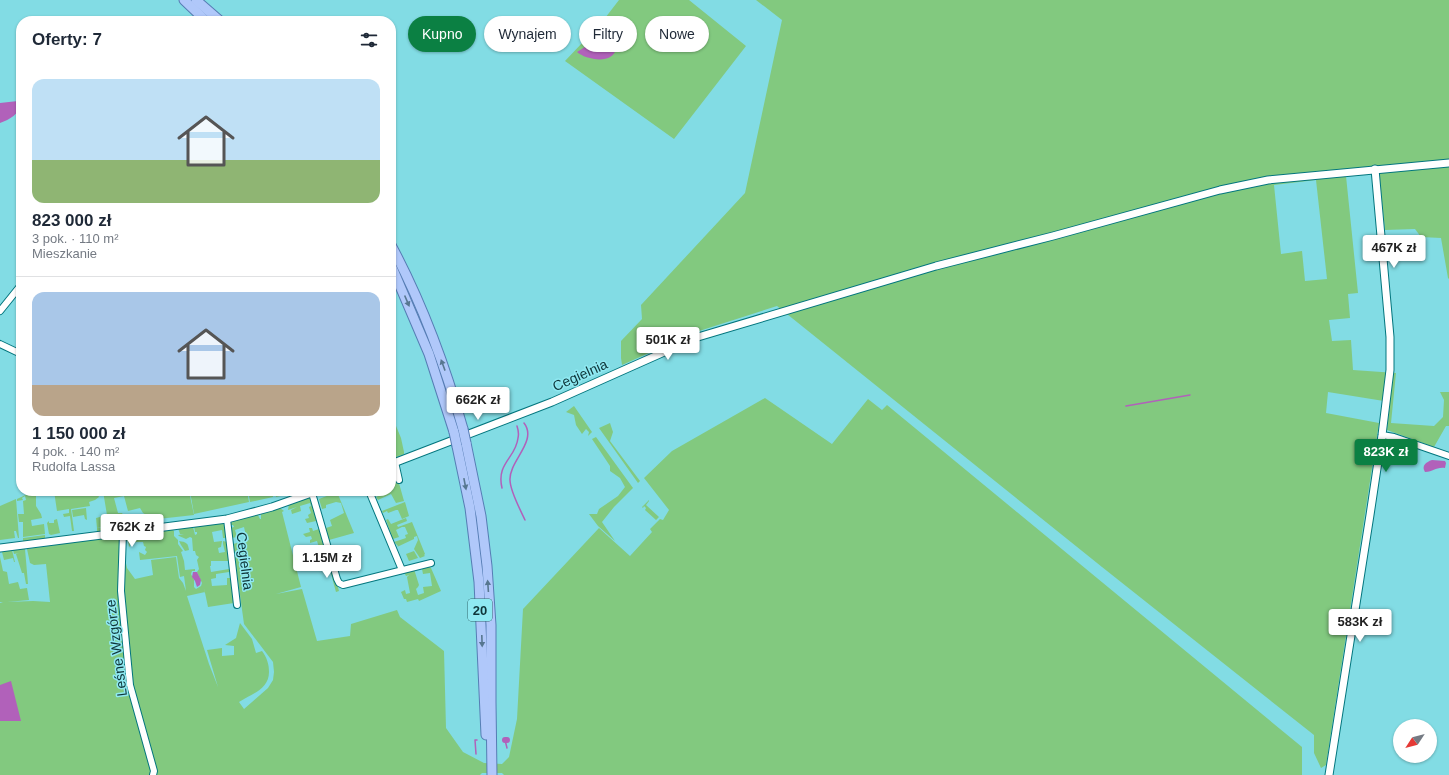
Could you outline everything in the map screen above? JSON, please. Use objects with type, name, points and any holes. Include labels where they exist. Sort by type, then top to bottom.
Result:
[{"type":"main road","points":[[184,0],[201,16]]},
{"type":"main road","points":[[196,0],[214,16]]},
{"type":"main road","name":"20","points":[[396,255],[433,338],[451,388],[458,430],[481,516],[491,625],[492,775]]},
{"type":"main road","name":"20","points":[[396,278],[429,354],[458,430]]},
{"type":"main road","name":"20","points":[[462,445],[479,582],[486,775]]},
{"type":"main road","points":[[492,751],[498,766],[498,775]]},
{"type":"street","name":"Cegielnia","points":[[396,462],[552,402],[698,337],[780,311],[936,266],[1053,236],[1220,190],[1283,178],[1449,163]]},
{"type":"street","points":[[1329,775],[1382,435],[1390,370],[1390,337],[1375,169]]},
{"type":"street","points":[[0,311],[16,291]]},
{"type":"street","points":[[0,344],[16,352]]},
{"type":"street","points":[[1382,435],[1394,436],[1449,456]]},
{"type":"street","points":[[396,472],[399,480]]},
{"type":"street","name":"Cegielnia","points":[[0,548],[226,519],[272,508],[294,496]]},
{"type":"street","points":[[316,496],[339,583],[343,585],[431,563]]},
{"type":"street","points":[[371,496],[402,570]]},
{"type":"street","name":"Cegielnia","points":[[226,519],[237,605]]},
{"type":"street","name":"Leśne Wzgórze","points":[[123,533],[121,591],[130,685],[154,775]]},
{"type":"green space","points":[[619,0],[689,0],[709,16],[645,16],[645,52],[709,52],[709,16],[746,46],[674,139],[565,61],[579,46],[579,52],[637,52],[637,16],[607,16]]},
{"type":"green space","points":[[756,0],[1449,0],[1449,279],[1441,238],[1421,237],[1415,229],[1385,230],[1379,173],[1346,176],[1358,293],[1348,294],[1350,318],[1329,320],[1332,341],[1351,340],[1353,370],[1396,373],[1391,423],[1434,426],[1443,417],[1444,400],[1440,392],[1449,392],[1449,426],[1446,426],[1434,447],[1387,430],[1390,402],[1328,392],[1326,413],[1379,423],[1326,765],[1321,768],[1314,753],[1314,735],[777,306],[696,332],[622,365],[621,341],[642,319],[641,305],[745,193],[782,20]],"holes":[[[1316,180],[1327,279],[1305,281],[1302,251],[1281,254],[1274,185]]]},
{"type":"green space","points":[[765,398],[832,444],[868,399],[882,410],[887,405],[1302,747],[1302,775],[504,775],[502,773],[482,773],[480,775],[0,775],[0,603],[3,602],[0,602],[0,557],[3,571],[7,572],[9,584],[18,582],[20,589],[27,588],[29,600],[7,602],[50,602],[46,564],[34,565],[30,563],[27,549],[120,536],[127,568],[135,579],[153,575],[151,560],[176,557],[179,578],[186,591],[184,576],[180,577],[177,556],[140,560],[139,552],[145,555],[147,552],[143,542],[130,544],[130,547],[128,541],[125,541],[125,536],[158,533],[172,529],[174,531],[174,536],[178,540],[178,544],[183,551],[181,552],[185,570],[195,569],[195,571],[192,571],[191,574],[194,580],[194,587],[196,589],[201,586],[202,583],[197,572],[199,569],[197,560],[199,557],[196,555],[195,551],[193,551],[192,538],[190,537],[186,539],[179,536],[178,535],[184,534],[180,534],[178,528],[193,527],[195,535],[197,532],[195,532],[194,526],[222,523],[225,527],[226,538],[223,538],[222,530],[212,532],[214,542],[222,541],[221,547],[218,548],[219,553],[225,552],[223,541],[227,542],[229,561],[211,561],[210,566],[211,572],[229,569],[229,572],[216,574],[216,578],[211,579],[212,586],[227,585],[227,578],[231,578],[234,603],[208,607],[205,592],[187,596],[218,687],[207,650],[222,648],[222,656],[234,655],[234,646],[225,645],[236,638],[240,623],[252,639],[256,653],[262,651],[265,656],[269,666],[268,678],[263,687],[239,702],[244,709],[268,688],[273,680],[274,672],[273,662],[244,624],[233,544],[249,540],[248,536],[246,536],[244,527],[235,530],[237,537],[232,538],[230,528],[234,527],[233,525],[230,525],[235,520],[247,516],[258,515],[261,519],[261,514],[280,508],[284,511],[282,512],[301,587],[276,594],[302,589],[317,641],[350,636],[351,624],[397,610],[400,617],[444,651],[446,728],[463,752],[484,763],[502,764],[509,757],[517,719],[523,609],[599,528],[630,556],[652,532],[650,529],[660,519],[663,520],[669,510],[644,478],[672,451]]},
{"type":"green space","points":[[574,406],[592,432],[588,436],[589,432],[586,429],[582,434],[576,425],[574,415],[566,412]]},
{"type":"green space","points":[[610,423],[613,432],[610,441],[640,481],[638,483],[599,428]]},
{"type":"green space","points":[[396,426],[401,438],[404,454],[396,457]]},
{"type":"green space","points":[[596,437],[633,488],[614,507],[602,522],[615,541],[598,526],[589,514],[597,514],[599,509],[618,496],[625,487],[620,478],[610,471],[610,466],[592,439]]},
{"type":"green space","points":[[396,473],[404,501],[396,503],[392,496],[396,496]]},
{"type":"green space","points":[[25,496],[22,498],[23,500],[17,501],[17,499]]},
{"type":"green space","points":[[25,496],[36,496],[36,506],[42,518],[31,520],[32,526],[44,524],[45,534],[23,537],[23,522],[19,522],[18,514],[24,514],[23,501],[26,500]]},
{"type":"green space","points":[[55,496],[99,497],[89,502],[90,506],[71,509],[74,531],[72,531],[70,516],[64,517],[63,514],[69,513],[69,509],[57,511]]},
{"type":"green space","points":[[104,496],[124,496],[114,498],[118,513],[122,513],[128,523],[108,526],[107,523],[107,526],[97,528],[96,518],[107,515]]},
{"type":"green space","points":[[124,496],[190,496],[194,515],[149,520],[148,516],[143,513],[140,508],[128,511]]},
{"type":"green space","points":[[191,496],[248,496],[249,502],[194,514]]},
{"type":"green space","points":[[249,496],[273,496],[273,497],[250,502]]},
{"type":"green space","points":[[327,496],[339,496],[354,533],[329,540],[326,528],[332,526],[330,520],[344,513],[341,503],[336,502],[326,505],[326,508],[322,509],[319,499]]},
{"type":"green space","points":[[378,496],[387,496],[378,500],[376,497]]},
{"type":"green space","points":[[310,497],[314,501],[339,591],[336,592],[326,556],[322,557],[317,541],[310,543],[310,540],[312,539],[311,536],[306,537],[303,534],[310,532],[309,528],[312,528],[313,531],[319,529],[316,521],[307,523],[305,519],[309,518],[308,515],[311,513],[309,507],[311,506],[310,503],[300,506],[301,511],[292,514],[291,510],[297,507],[288,510],[289,504]]},
{"type":"green space","points":[[16,499],[19,538],[16,531],[14,531],[15,538],[0,540],[0,506]]},
{"type":"green space","points":[[649,500],[646,505],[659,517],[656,520],[645,510],[646,508],[644,506],[643,508],[642,507]]},
{"type":"green space","points":[[405,502],[409,516],[402,519],[398,510],[388,513],[387,511],[383,513],[382,511]]},
{"type":"green space","points":[[86,508],[87,520],[85,519],[84,515],[73,517],[72,510]]},
{"type":"green space","points":[[406,518],[407,521],[397,525],[398,527],[412,522],[425,556],[420,558],[414,549],[418,540],[417,536],[397,547],[398,546],[394,542],[406,538],[405,535],[408,534],[405,527],[402,527],[396,530],[399,537],[393,539],[386,520],[388,519],[391,524]]},
{"type":"green space","points":[[57,519],[60,533],[51,535],[49,534],[47,523],[49,521],[49,523],[54,523],[54,520]]},
{"type":"green space","points":[[128,524],[127,528],[97,532],[97,528]]},
{"type":"green space","points":[[45,535],[45,538],[23,542],[23,538]]},
{"type":"green space","points":[[179,541],[186,543],[189,550],[185,551]]},
{"type":"green space","points":[[25,549],[28,584],[26,584],[24,573],[22,573],[16,554],[19,553],[14,554],[13,550]]},
{"type":"green space","points":[[12,550],[15,562],[13,558],[4,560],[2,552]]},
{"type":"green space","points":[[414,551],[418,558],[409,561],[406,554]]},
{"type":"green space","points":[[429,567],[431,568],[441,591],[419,601],[418,599],[407,602],[401,592],[405,590],[406,594],[410,593],[407,577],[409,575],[406,576],[404,572],[414,569],[419,585],[416,589],[418,595],[424,593],[423,587],[432,586],[430,573],[423,574],[422,569]]},
{"type":"shaded area","points":[[579,51],[579,52],[614,52],[610,57],[605,59],[593,59],[577,52]]},
{"type":"shaded area","points":[[16,101],[16,114],[0,123],[0,103]]},
{"type":"shaded area","points":[[1432,460],[1445,461],[1445,468],[1425,472],[1425,464]]},
{"type":"shaded area","points":[[193,572],[197,572],[201,580],[200,585],[197,587],[192,577]]},
{"type":"shaded area","points":[[11,681],[21,721],[0,721],[0,685]]},
{"type":"waterway","points":[[1126,406],[1190,395]]},
{"type":"waterway","points":[[524,423],[528,437],[511,473],[510,484],[513,495],[525,520]]},
{"type":"waterway","points":[[502,488],[502,472],[516,445],[518,435],[517,426]]},
{"type":"waterway","points":[[476,754],[475,740],[477,740]]},
{"type":"waterway","points":[[504,740],[507,748]]}]
